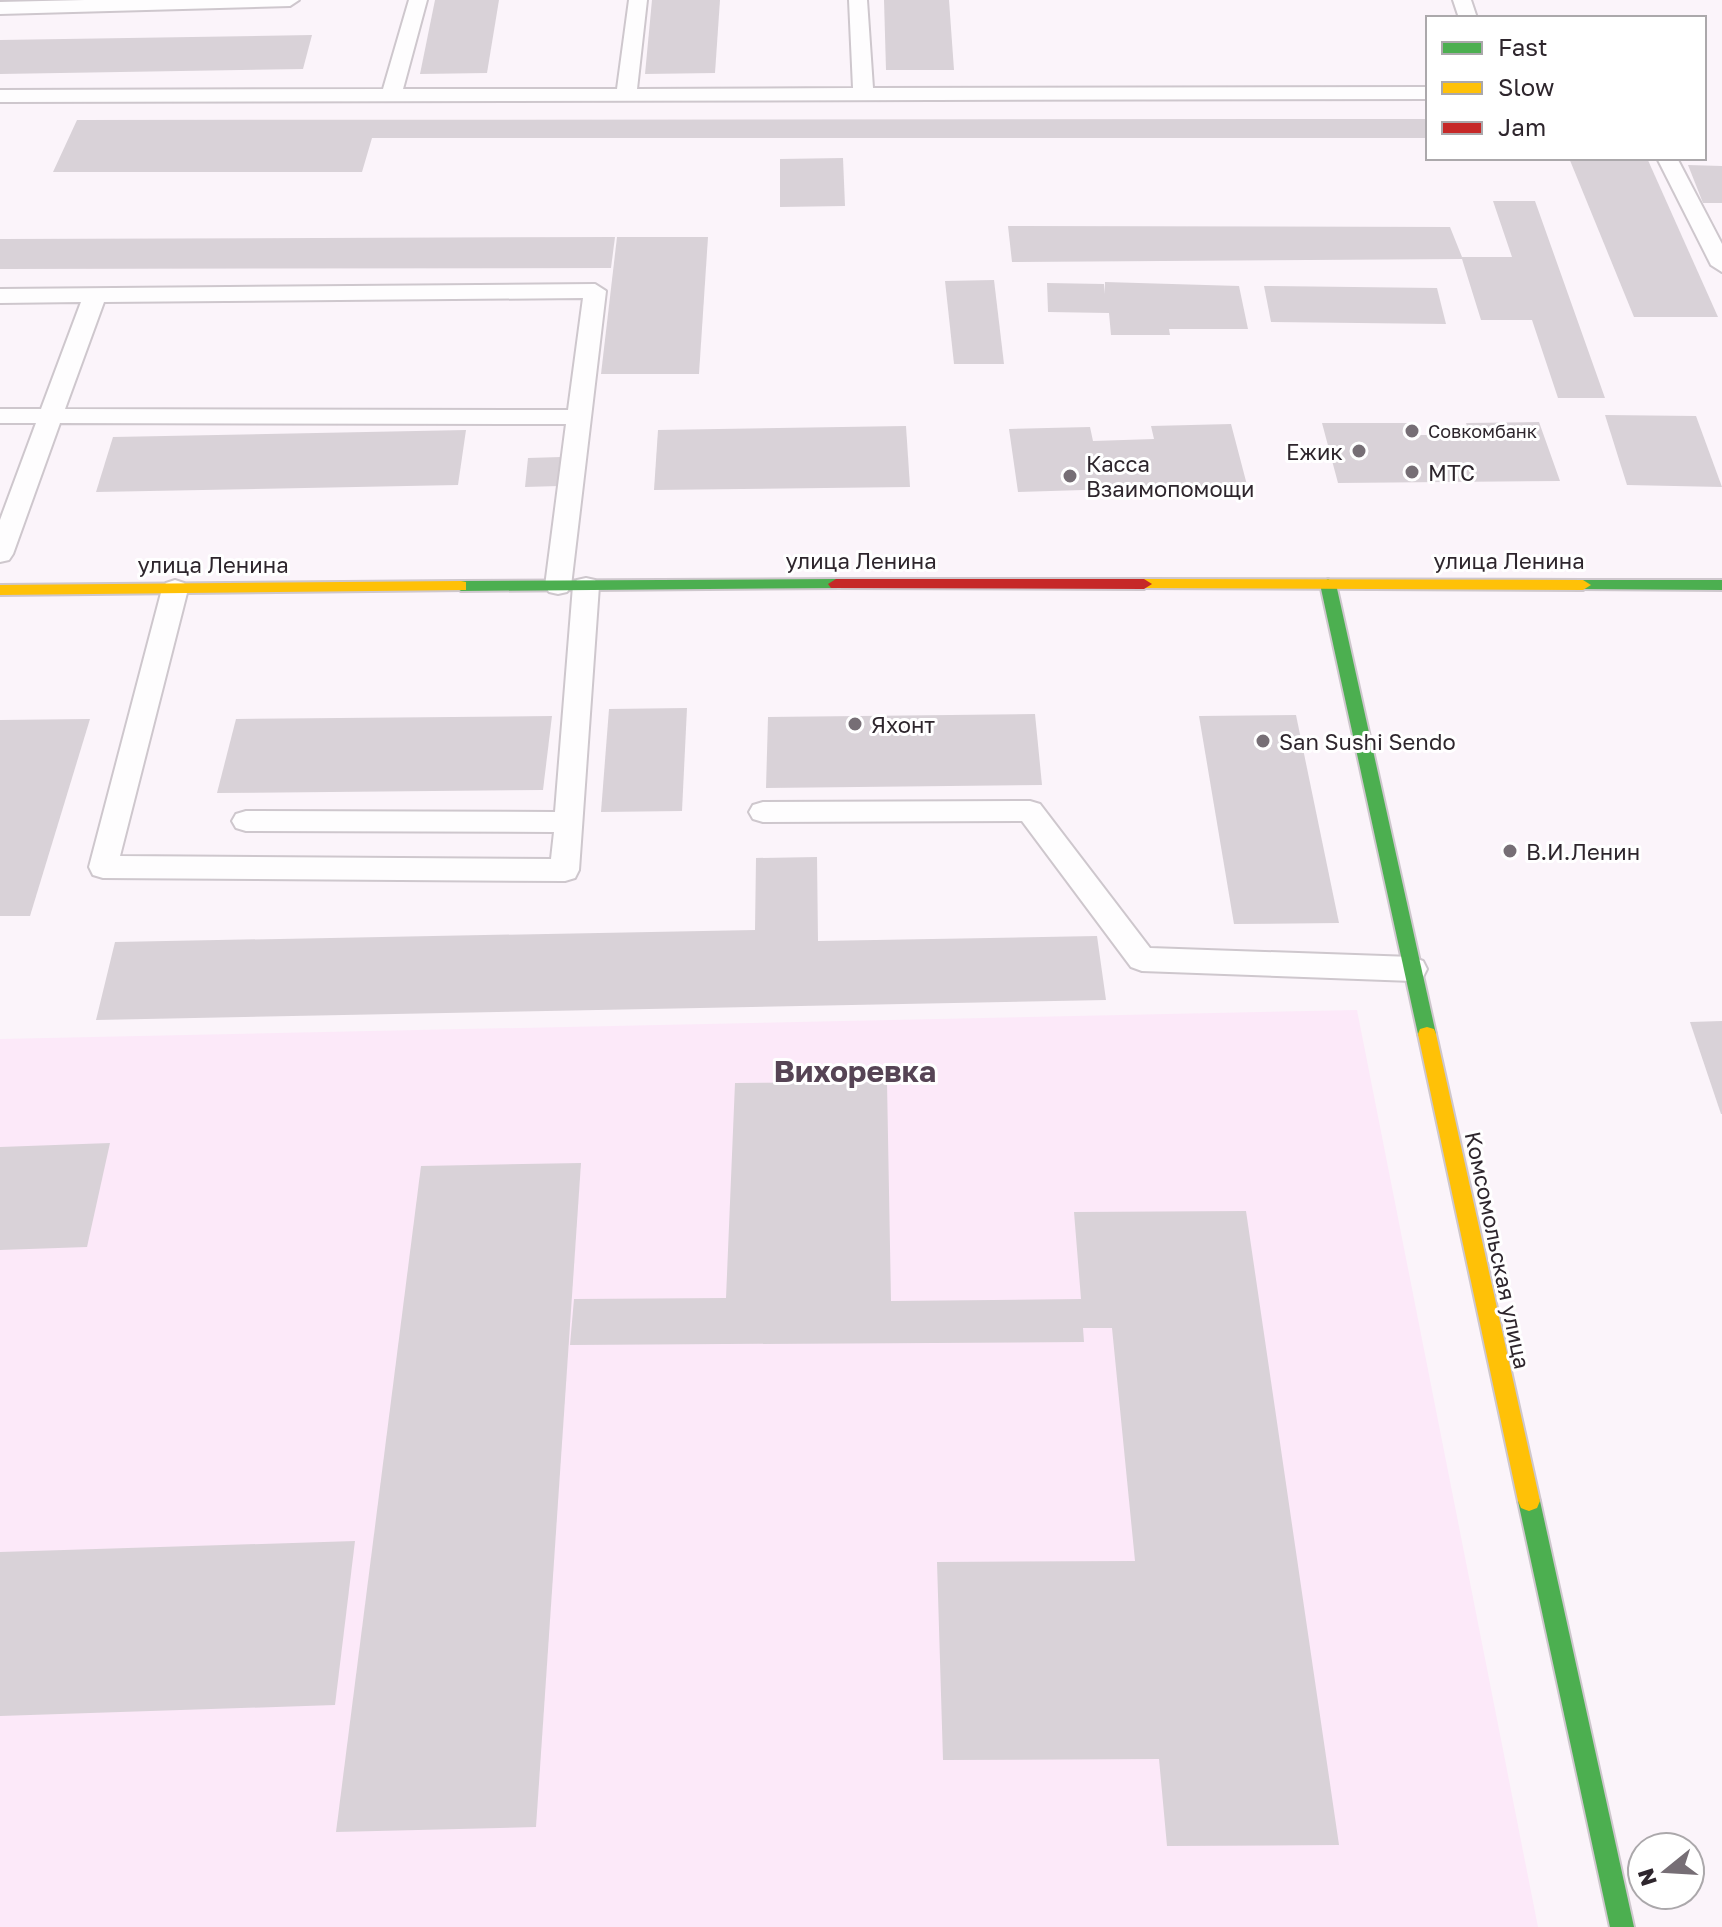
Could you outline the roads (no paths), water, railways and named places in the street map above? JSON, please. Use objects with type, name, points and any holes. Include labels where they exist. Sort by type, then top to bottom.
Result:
[{"type":"street","name":"Комсомольская улица","points":[[1328,584],[1622,1927]]},
{"type":"street","name":"улица Ленина","points":[[0,590],[1722,585]]},
{"type":"lane","points":[[0,8],[290,0]]},
{"type":"lane","points":[[391,95],[418,0]]},
{"type":"lane","points":[[626,95],[638,0]]},
{"type":"lane","points":[[858,0],[863,94]]},
{"type":"lane","points":[[0,96],[1426,93]]},
{"type":"lane","points":[[1668,160],[1722,265]]},
{"type":"lane","points":[[0,296],[595,291],[558,586]]},
{"type":"lane","points":[[0,554],[95,295]]},
{"type":"lane","points":[[0,416],[580,417]]},
{"type":"lane","points":[[175,589],[103,867],[565,870],[586,586]]},
{"type":"lane","points":[[763,812],[1030,811],[1142,959],[1412,969]]},
{"type":"lane","points":[[246,821],[569,822]]},
{"type":"place","name":"Совкомбанк","points":[[1412,431]]},
{"type":"place","name":"Ежик","points":[[1359,451]]},
{"type":"place","name":"МТС","points":[[1412,472]]},
{"type":"place","name":"Касса Взаимопомощи","points":[[1070,476]]},
{"type":"place","name":"Яхонт","points":[[855,724]]},
{"type":"place","name":"San Sushi Sendo","points":[[1263,741]]},
{"type":"place","name":"В.И.Ленин","points":[[1510,851]]},
{"type":"district","name":"Вихоревка","points":[[855,1071]]}]
